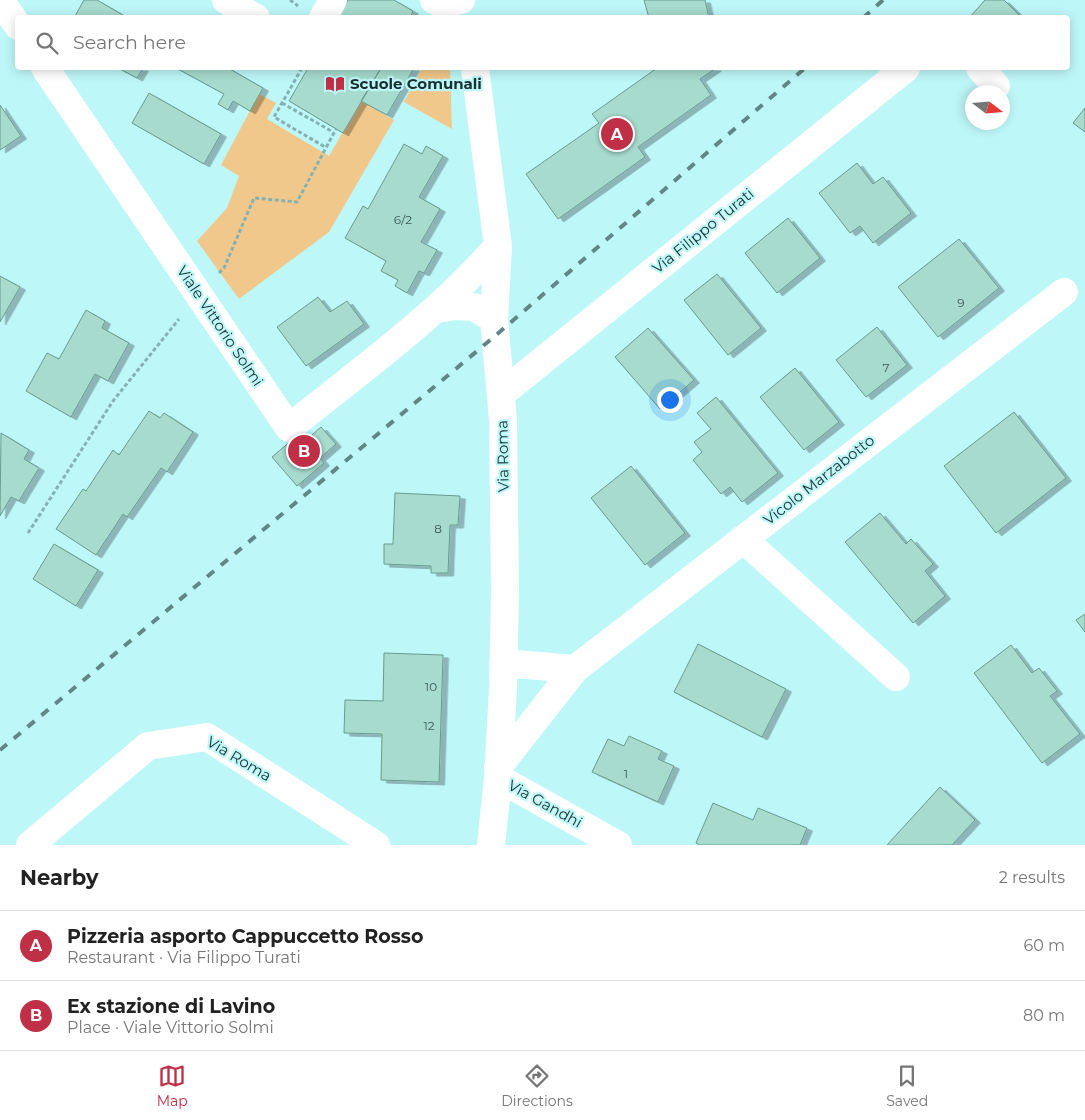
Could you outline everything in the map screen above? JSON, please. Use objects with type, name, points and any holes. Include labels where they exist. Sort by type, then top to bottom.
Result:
[{"type":"street","points":[[0,0],[15,22]]},
{"type":"street","points":[[226,0],[251,15]]},
{"type":"street","points":[[325,15],[334,0]]},
{"type":"street","points":[[434,0],[442,4],[462,0],[466,15]]},
{"type":"street","name":"Viale Vittorio Solmi","points":[[46,70],[289,428],[436,309],[473,275],[498,246]]},
{"type":"street","name":"Via Roma","points":[[474,70],[498,246],[494,319],[504,449],[504,663],[498,773],[491,845]]},
{"type":"street","name":"Via Filippo Turati","points":[[500,394],[904,70]]},
{"type":"street","name":"Vicolo Marzabotto","points":[[498,773],[575,669],[1064,292]]},
{"type":"street","points":[[436,309],[456,306],[474,307],[494,319]]},
{"type":"street","points":[[743,539],[896,677]]},
{"type":"street","points":[[504,663],[575,669]]},
{"type":"street","name":"Via Roma","points":[[30,845],[148,746],[207,736],[376,845]]},
{"type":"street","name":"Via Gandhi","points":[[498,773],[618,845]]},
{"type":"path","points":[[301,70],[274,117],[325,147]]},
{"type":"path","points":[[28,533],[113,401],[198,294],[224,268],[254,198],[297,202],[334,130],[282,103]]},
{"type":"shaded area","points":[[421,70],[450,70],[452,129],[404,102]]},
{"type":"shaded area","points":[[259,94],[276,103],[267,119],[329,156],[361,101],[394,120],[329,232],[239,299],[197,241],[227,208],[239,176],[221,165]]},
{"type":"building","points":[[84,0],[97,0],[123,15],[76,15]]},
{"type":"building","points":[[348,0],[394,0],[413,11],[411,15],[340,15]]},
{"type":"building","points":[[644,0],[705,0],[708,15],[648,15]]},
{"type":"building","points":[[985,0],[1004,0],[1019,15],[972,15]]},
{"type":"building","points":[[122,70],[142,70],[137,78]]},
{"type":"building","points":[[180,70],[232,70],[263,88],[250,111],[233,101],[228,110],[218,104],[224,94]]},
{"type":"building","name":"Scuole Comunali","points":[[307,70],[380,70],[343,133],[289,101]]},
{"type":"building","points":[[380,70],[413,70],[387,115],[361,101]]},
{"type":"building","points":[[654,70],[713,70],[700,79],[711,95],[638,147],[645,157],[558,219],[526,174],[599,123],[592,114]]},
{"type":"building","points":[[149,93],[221,134],[204,164],[132,123]]},
{"type":"building","points":[[0,105],[21,136],[0,150]]},
{"type":"building","points":[[1085,108],[1085,132],[1073,123]]},
{"type":"building","points":[[404,144],[422,154],[426,146],[443,156],[419,197],[440,209],[421,242],[437,250],[424,273],[419,271],[407,293],[395,286],[398,280],[381,271],[386,261],[345,238],[363,206],[368,209]]},
{"type":"building","points":[[857,163],[873,184],[883,177],[911,213],[873,243],[860,226],[850,233],[819,193]]},
{"type":"building","points":[[788,218],[820,258],[777,293],[745,253]]},
{"type":"building","points":[[959,239],[999,288],[938,337],[898,287]]},
{"type":"building","points":[[717,274],[761,328],[728,355],[684,300]]},
{"type":"building","points":[[0,276],[20,287],[0,322]]},
{"type":"building","points":[[318,297],[330,312],[347,301],[364,324],[306,366],[277,327]]},
{"type":"building","points":[[86,310],[105,321],[102,328],[129,343],[108,381],[95,374],[71,417],[26,391],[47,353],[59,359]]},
{"type":"building","points":[[877,327],[907,365],[866,397],[836,360]]},
{"type":"building","points":[[648,328],[694,380],[660,409],[615,357]]},
{"type":"building","points":[[795,368],[839,422],[804,450],[760,397]]},
{"type":"building","points":[[716,397],[778,473],[742,502],[730,487],[721,494],[693,460],[702,452],[694,442],[711,429],[697,413]]},
{"type":"building","points":[[149,411],[160,418],[164,413],[193,432],[167,472],[161,468],[127,517],[123,514],[96,555],[56,529],[83,489],[86,491],[113,450],[119,455]]},
{"type":"building","points":[[1014,412],[1066,478],[996,533],[944,466]]},
{"type":"building","points":[[321,427],[336,444],[320,458],[324,463],[297,486],[272,457],[298,435],[304,442]]},
{"type":"building","points":[[1,433],[29,450],[24,459],[39,468],[19,501],[11,497],[0,516]]},
{"type":"building","points":[[631,466],[685,533],[645,565],[591,498]]},
{"type":"building","points":[[395,493],[460,496],[458,525],[450,525],[448,573],[431,573],[431,566],[384,564],[384,544],[393,544]]},
{"type":"building","points":[[880,513],[906,544],[911,539],[933,564],[925,571],[945,596],[913,623],[845,542]]},
{"type":"building","points":[[54,544],[98,570],[76,606],[33,579]]},
{"type":"building","points":[[1085,614],[1085,632],[1076,620]]},
{"type":"building","points":[[698,644],[786,689],[762,737],[674,692]]},
{"type":"building","points":[[1011,645],[1032,673],[1039,668],[1057,691],[1050,696],[1080,734],[1042,763],[974,673]]},
{"type":"building","points":[[384,653],[443,655],[439,782],[381,780],[382,734],[344,733],[345,700],[383,701]]},
{"type":"building","points":[[629,736],[662,751],[658,759],[674,766],[658,802],[592,772],[608,739],[624,746]]},
{"type":"building","points":[[940,787],[975,820],[952,845],[887,845]]},
{"type":"building","points":[[713,803],[753,820],[758,808],[807,828],[800,845],[700,845],[696,843]]},
{"type":"railway","points":[[866,15],[883,0]]},
{"type":"railway","points":[[0,750],[495,336],[803,70]]},
{"type":"place","name":"Scuole Comunali","points":[[335,84]]},
{"type":"place","name":"Pizzeria asporto Cappuccetto Rosso","points":[[617,134]]},
{"type":"place","name":"Ex stazione di Lavino","points":[[304,451]]}]
